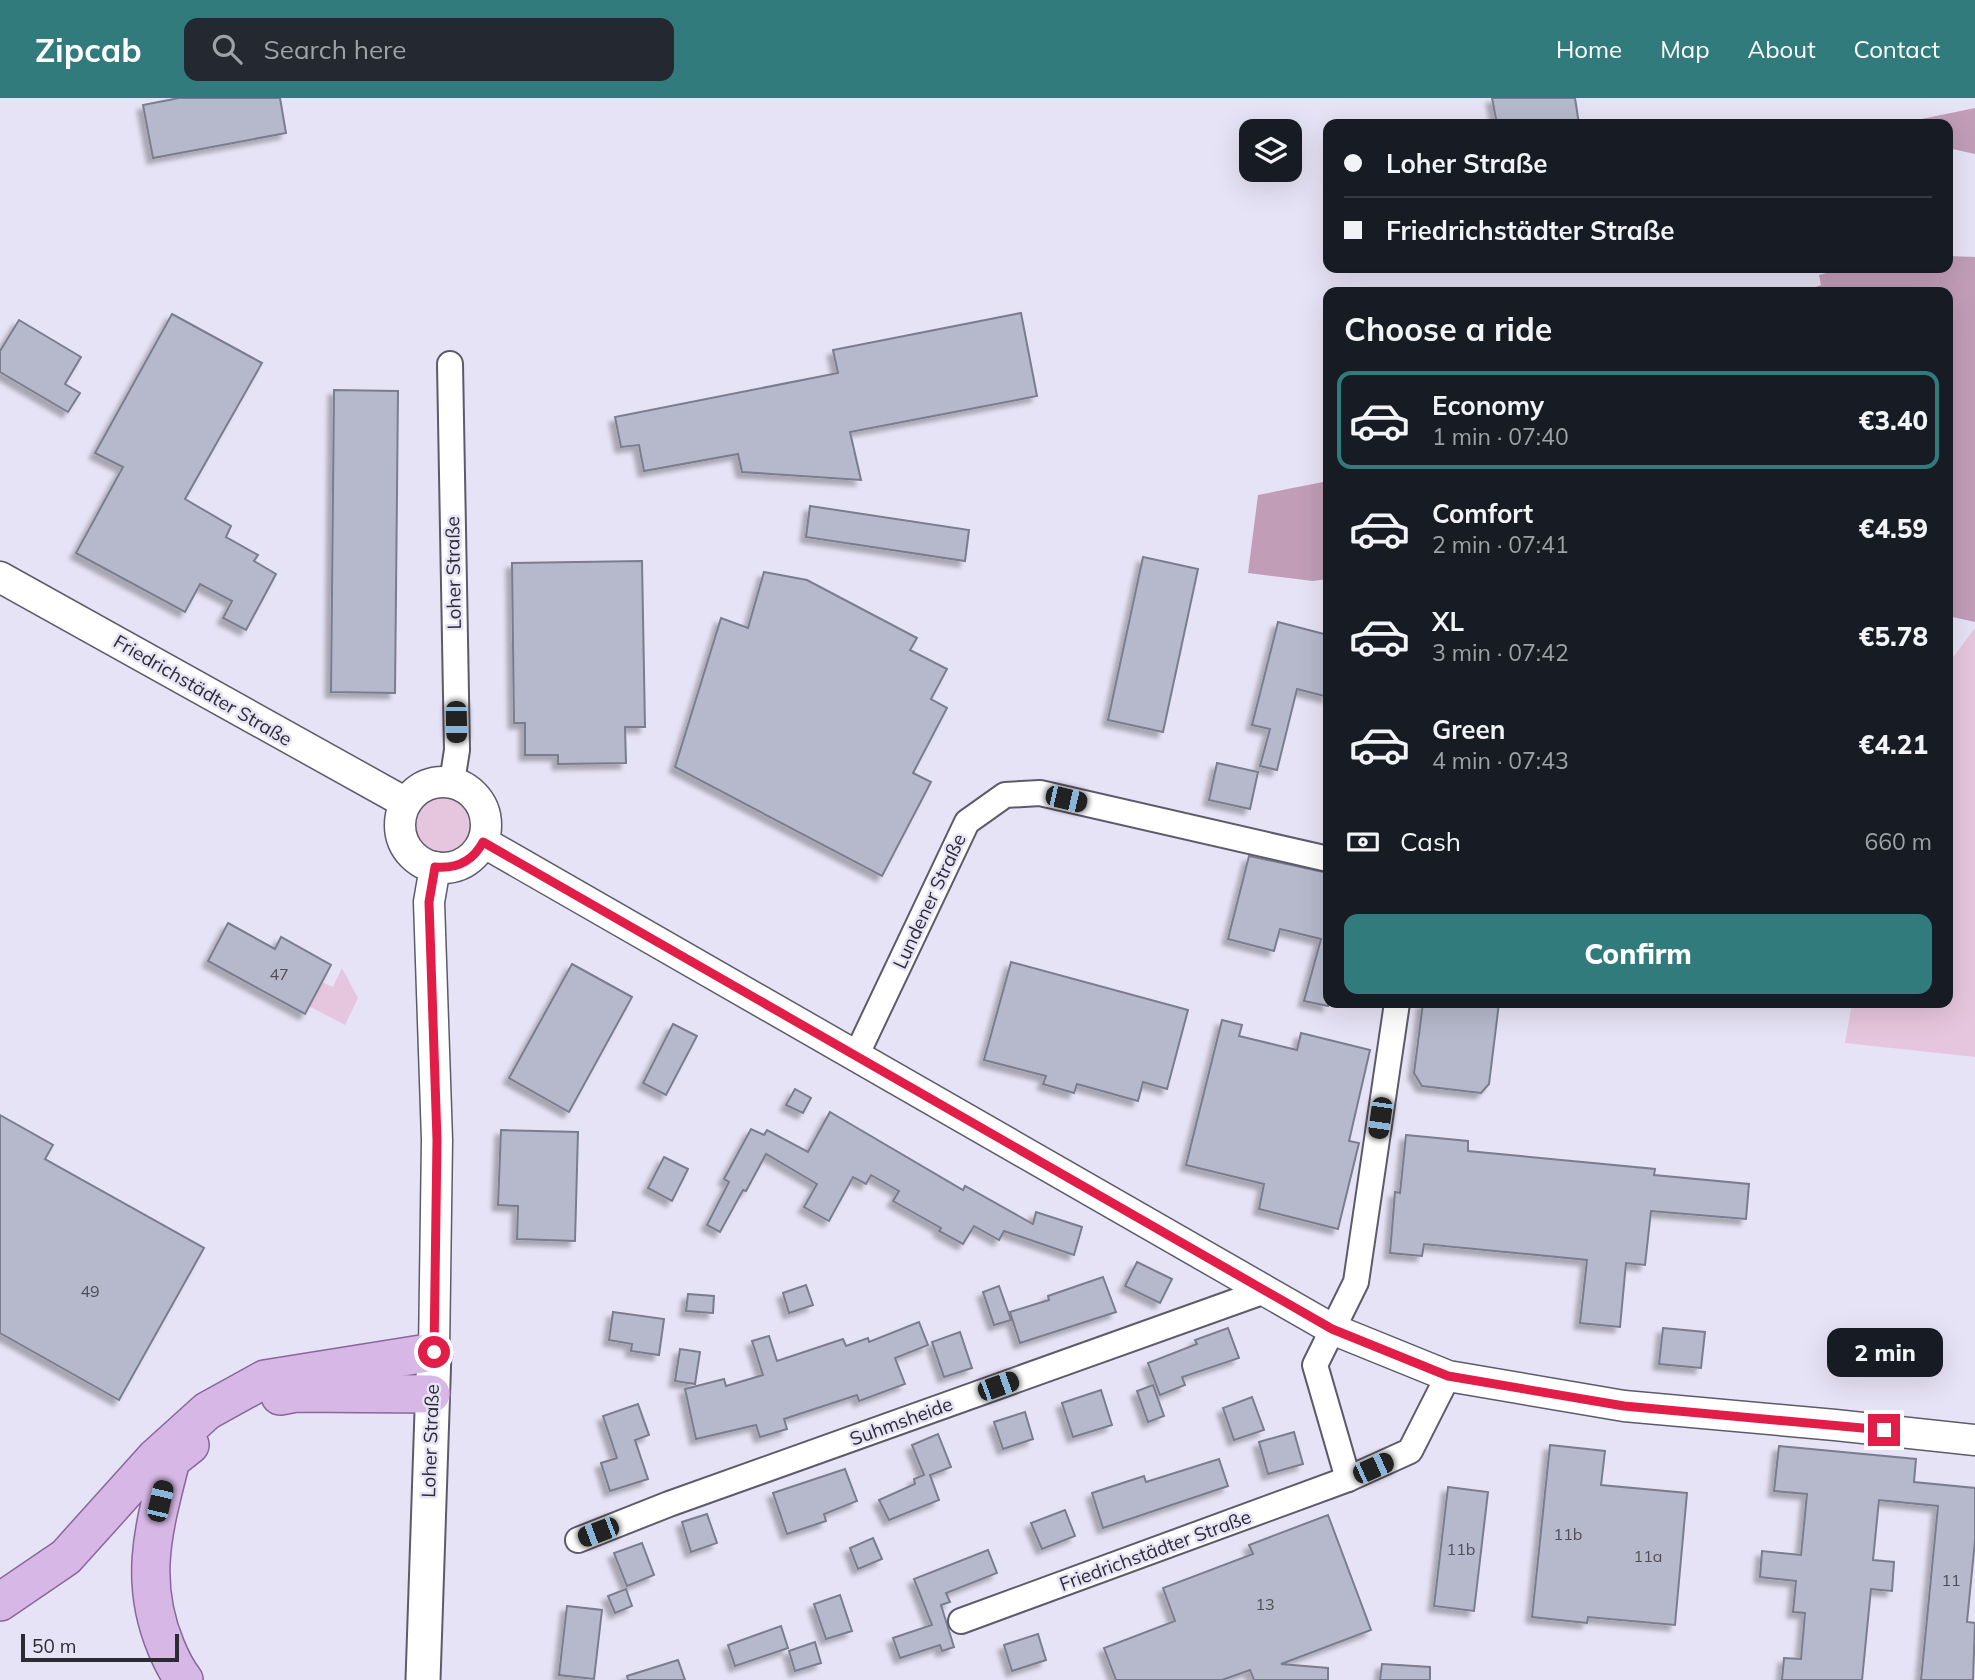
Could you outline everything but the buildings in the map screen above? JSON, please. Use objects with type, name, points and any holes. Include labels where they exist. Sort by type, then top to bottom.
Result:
[{"type":"main road","name":"Loher Straße","points":[[423,1680],[434,1352]]},
{"type":"main road","points":[[0,1602],[66,1557],[155,1458],[207,1412],[265,1379],[434,1352]]},
{"type":"main road","points":[[184,1680],[176,1670],[160,1632],[151,1598],[150,1555],[170,1460],[216,1426],[273,1397],[296,1393],[431,1394]]},
{"type":"street","name":"Loher Straße","points":[[450,363],[457,750],[452,782]]},
{"type":"street","name":"Friedrichstädter Straße","points":[[0,578],[406,803]]},
{"type":"street","points":[[441,781],[452,782],[468,788],[480,800],[486,816],[486,834],[474,856],[467,861],[452,867],[435,867],[418,860],[406,847],[400,830],[402,811],[421,788],[441,781]]},
{"type":"street","name":"Lundener Straße","points":[[856,1056],[967,822],[1005,795],[1040,793],[1323,858]]},
{"type":"street","points":[[483,842],[1332,1329],[1448,1376],[1624,1406],[1975,1440]]},
{"type":"street","name":"Loher Straße","points":[[434,1352],[437,1140],[429,902],[435,867]]},
{"type":"street","points":[[1348,1479],[1315,1365],[1356,1282],[1395,1008]]},
{"type":"street","name":"Suhmsheide","points":[[578,1540],[681,1499],[1265,1291]]},
{"type":"street","name":"Friedrichstädter Straße","points":[[961,1621],[1348,1479],[1410,1451],[1448,1376]]},
{"type":"shaded area","points":[[1975,108],[1975,154],[1953,149],[1953,119],[1921,119]]},
{"type":"shaded area","points":[[1953,256],[1975,257],[1975,622],[1953,617],[1953,287],[1816,287],[1821,285],[1819,275],[1953,273]]},
{"type":"shaded area","points":[[1323,482],[1323,580],[1313,581],[1248,573],[1258,495]]},
{"type":"shaded area","points":[[1975,628],[1975,1057],[1845,1043],[1851,1008],[1953,1008],[1953,657]]},
{"type":"shaded area","points":[[443,796],[454,798],[467,809],[472,825],[470,836],[459,849],[443,854],[432,852],[419,841],[414,825],[416,814],[427,801]]},
{"type":"shaded area","points":[[342,968],[358,998],[345,1025],[309,1006],[322,982],[333,987]]},
{"type":"route","points":[[434,1352],[437,1140],[429,902],[435,867],[460,865],[474,856],[483,842],[1332,1329],[1402,1359],[1448,1376],[1624,1406],[1884,1430]]}]
